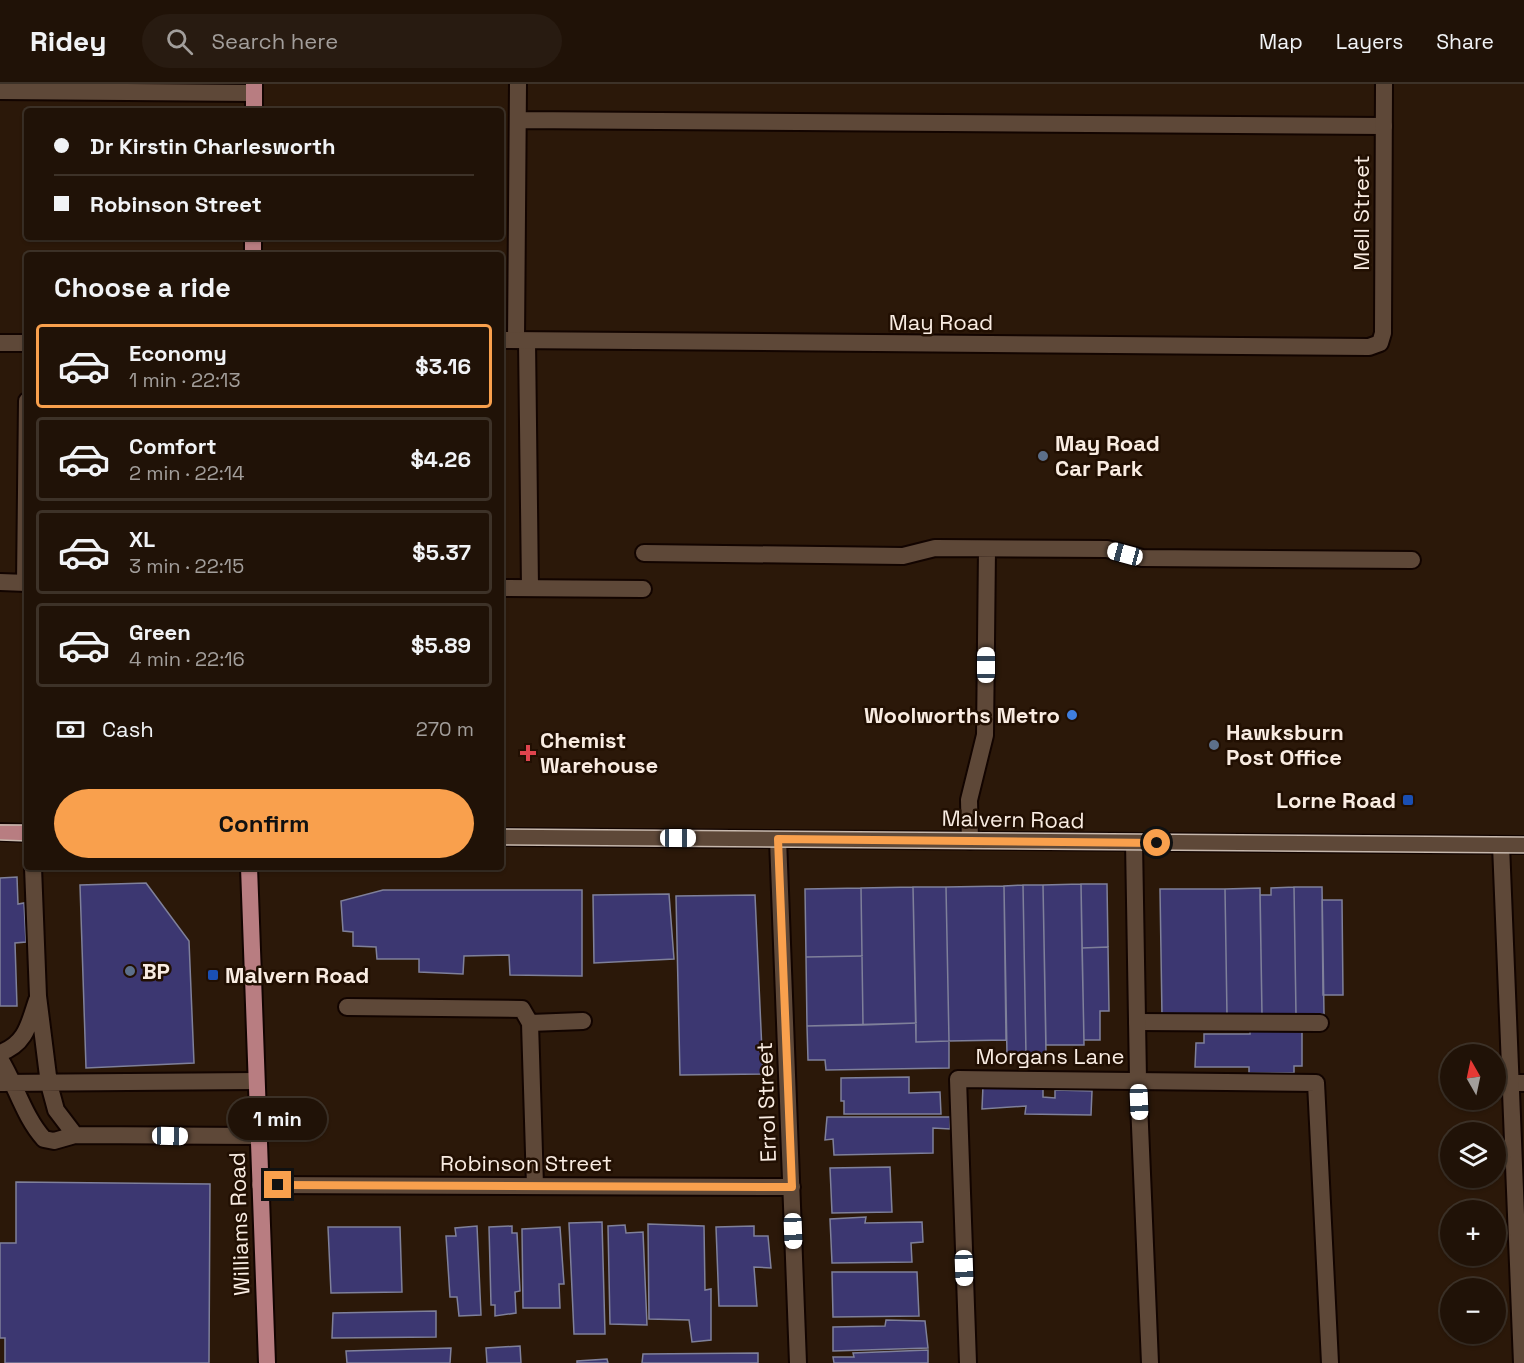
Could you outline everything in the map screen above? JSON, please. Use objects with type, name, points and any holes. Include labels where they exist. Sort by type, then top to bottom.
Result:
[{"type":"main road","points":[[254,88],[254,108]]},
{"type":"main road","points":[[0,832],[24,833]]},
{"type":"main road","name":"Williams Road","points":[[249,870],[267,1363]]},
{"type":"street","points":[[518,84],[515,340],[530,588]]},
{"type":"street","name":"Mell Street","points":[[1380,343],[1383,333],[1384,84]]},
{"type":"street","points":[[0,91],[254,88]]},
{"type":"street","points":[[518,120],[1384,126]]},
{"type":"street","name":"May Road","points":[[515,340],[1358,349],[1380,343]]},
{"type":"street","points":[[0,343],[24,343]]},
{"type":"street","points":[[644,553],[903,556],[935,548],[1107,549],[1142,558],[1412,560]]},
{"type":"street","points":[[970,841],[969,800],[985,735],[987,549]]},
{"type":"street","points":[[0,582],[24,583]]},
{"type":"street","points":[[504,588],[643,589]]},
{"type":"street","name":"Malvern Road","points":[[504,837],[1524,845]]},
{"type":"street","name":"Errol Street","points":[[778,839],[798,1363]]},
{"type":"street","points":[[1134,842],[1138,1079],[1150,1363]]},
{"type":"street","points":[[1501,845],[1516,1083],[1521,1363]]},
{"type":"street","points":[[33,870],[38,996],[48,1084],[56,1110],[75,1135]]},
{"type":"street","points":[[0,1053],[15,1046],[25,1037],[38,996]]},
{"type":"street","points":[[347,1007],[522,1009],[530,1023],[535,1186]]},
{"type":"street","points":[[530,1023],[583,1021]]},
{"type":"street","points":[[1137,1022],[1320,1023]]},
{"type":"street","points":[[0,1059],[7,1083],[44,1139],[54,1141],[75,1135],[258,1136]]},
{"type":"street","name":"Morgans Lane","points":[[968,1363],[958,1079],[1138,1079]]},
{"type":"street","points":[[1138,1079],[1316,1083],[1330,1363]]},
{"type":"street","points":[[7,1083],[256,1081]]},
{"type":"street","name":"Robinson Street","points":[[260,1185],[792,1187]]},
{"type":"building","points":[[17,877],[18,904],[24,903],[26,942],[15,943],[17,1006],[0,1006],[0,878]]},
{"type":"building","points":[[146,883],[189,941],[194,1063],[86,1068],[80,885]]},
{"type":"building","points":[[1081,884],[1107,884],[1108,947],[1082,948]]},
{"type":"building","points":[[1081,884],[1084,1045],[1046,1045],[1043,885]]},
{"type":"building","points":[[1023,885],[1043,885],[1046,1054],[1026,1055]]},
{"type":"building","points":[[1023,885],[1026,1055],[1007,1055],[1004,886]]},
{"type":"building","points":[[1004,886],[1006,1040],[949,1041],[946,887]]},
{"type":"building","points":[[913,887],[946,887],[949,1041],[916,1042]]},
{"type":"building","points":[[913,887],[916,1023],[863,1025],[861,888]]},
{"type":"building","points":[[1294,887],[1322,887],[1324,1014],[1296,1015]]},
{"type":"building","points":[[1294,887],[1296,1015],[1262,1015],[1260,895],[1271,895],[1271,888]]},
{"type":"building","points":[[861,888],[862,956],[806,957],[805,889]]},
{"type":"building","points":[[1260,888],[1262,1015],[1227,1016],[1225,889]]},
{"type":"building","points":[[1160,889],[1225,889],[1227,1016],[1162,1017]]},
{"type":"building","points":[[383,890],[582,890],[582,976],[510,975],[509,955],[464,956],[463,974],[419,972],[419,959],[377,959],[376,947],[353,946],[353,932],[343,931],[341,901]]},
{"type":"building","points":[[669,894],[674,959],[594,963],[593,895]]},
{"type":"building","points":[[755,895],[763,1074],[680,1075],[676,896]]},
{"type":"building","points":[[1322,900],[1342,900],[1343,995],[1323,995]]},
{"type":"building","points":[[1108,947],[1109,1011],[1100,1011],[1100,1040],[1084,1040],[1082,948]]},
{"type":"building","points":[[862,956],[863,1025],[807,1026],[806,957]]},
{"type":"building","points":[[916,1023],[916,1042],[949,1041],[949,1068],[826,1070],[825,1060],[808,1060],[807,1026]]},
{"type":"building","points":[[1250,1028],[1302,1029],[1302,1066],[1294,1066],[1294,1073],[1249,1073],[1249,1067],[1195,1067],[1196,1043],[1204,1043],[1204,1034],[1250,1034]]},
{"type":"building","points":[[909,1077],[909,1093],[940,1092],[941,1114],[844,1114],[844,1101],[841,1101],[841,1078]]},
{"type":"building","points":[[983,1085],[1043,1086],[1043,1097],[1055,1098],[1055,1090],[1092,1091],[1091,1115],[1025,1114],[1026,1106],[982,1109]]},
{"type":"building","points":[[827,1117],[950,1117],[950,1129],[933,1128],[933,1153],[834,1155],[833,1139],[825,1140]]},
{"type":"building","points":[[890,1167],[892,1212],[832,1213],[830,1168]]},
{"type":"building","points":[[16,1182],[210,1184],[209,1363],[5,1363],[5,1338],[0,1338],[0,1243],[16,1243]]},
{"type":"building","points":[[866,1217],[865,1223],[922,1222],[923,1242],[911,1243],[912,1262],[832,1263],[830,1219]]},
{"type":"building","points":[[602,1222],[605,1334],[574,1334],[569,1223]]},
{"type":"building","points":[[648,1224],[704,1226],[705,1290],[711,1289],[711,1340],[692,1342],[689,1320],[649,1319]]},
{"type":"building","points":[[625,1225],[626,1233],[643,1232],[647,1325],[610,1324],[608,1226]]},
{"type":"building","points":[[477,1226],[481,1315],[459,1316],[457,1297],[450,1297],[446,1236],[456,1236],[455,1228]]},
{"type":"building","points":[[512,1226],[512,1233],[517,1233],[520,1291],[515,1292],[516,1313],[495,1316],[495,1305],[491,1305],[489,1227]]},
{"type":"building","points":[[754,1226],[754,1236],[768,1236],[771,1268],[754,1267],[757,1306],[719,1306],[716,1227]]},
{"type":"building","points":[[328,1227],[400,1227],[402,1292],[331,1293]]},
{"type":"building","points":[[560,1227],[564,1284],[559,1284],[560,1308],[523,1308],[522,1229]]},
{"type":"building","points":[[832,1272],[917,1272],[919,1316],[833,1317]]},
{"type":"building","points":[[436,1311],[436,1337],[332,1338],[333,1313]]},
{"type":"building","points":[[886,1320],[925,1321],[928,1348],[833,1351],[833,1327],[885,1326]]},
{"type":"building","points":[[520,1346],[521,1363],[487,1363],[486,1348]]},
{"type":"building","points":[[451,1348],[450,1363],[347,1363],[346,1351]]},
{"type":"building","points":[[928,1350],[928,1363],[834,1363],[833,1357],[854,1357],[853,1353]]},
{"type":"building","points":[[758,1353],[758,1363],[642,1363],[643,1354]]},
{"type":"building","points":[[607,1359],[608,1363],[577,1363],[577,1361]]},
{"type":"tram line","points":[[0,825],[24,825]]},
{"type":"tram line","points":[[504,829],[1524,837]]},
{"type":"tram line","points":[[0,840],[24,841]]},
{"type":"tram line","points":[[504,845],[1524,853]]},
{"type":"place","name":"May Road Car Park","points":[[1043,456]]},
{"type":"place","name":"Woolworths Metro","points":[[1072,715]]},
{"type":"place","name":"Hawksburn Post Office","points":[[1214,745]]},
{"type":"place","name":"Chemist Warehouse","points":[[528,753]]},
{"type":"place","name":"Lorne Road","points":[[1408,800]]},
{"type":"place","name":"BP","points":[[130,971]]},
{"type":"place","name":"Malvern Road","points":[[213,975]]},
{"type":"route","points":[[278,1185],[792,1187],[778,839],[1157,843]]}]
